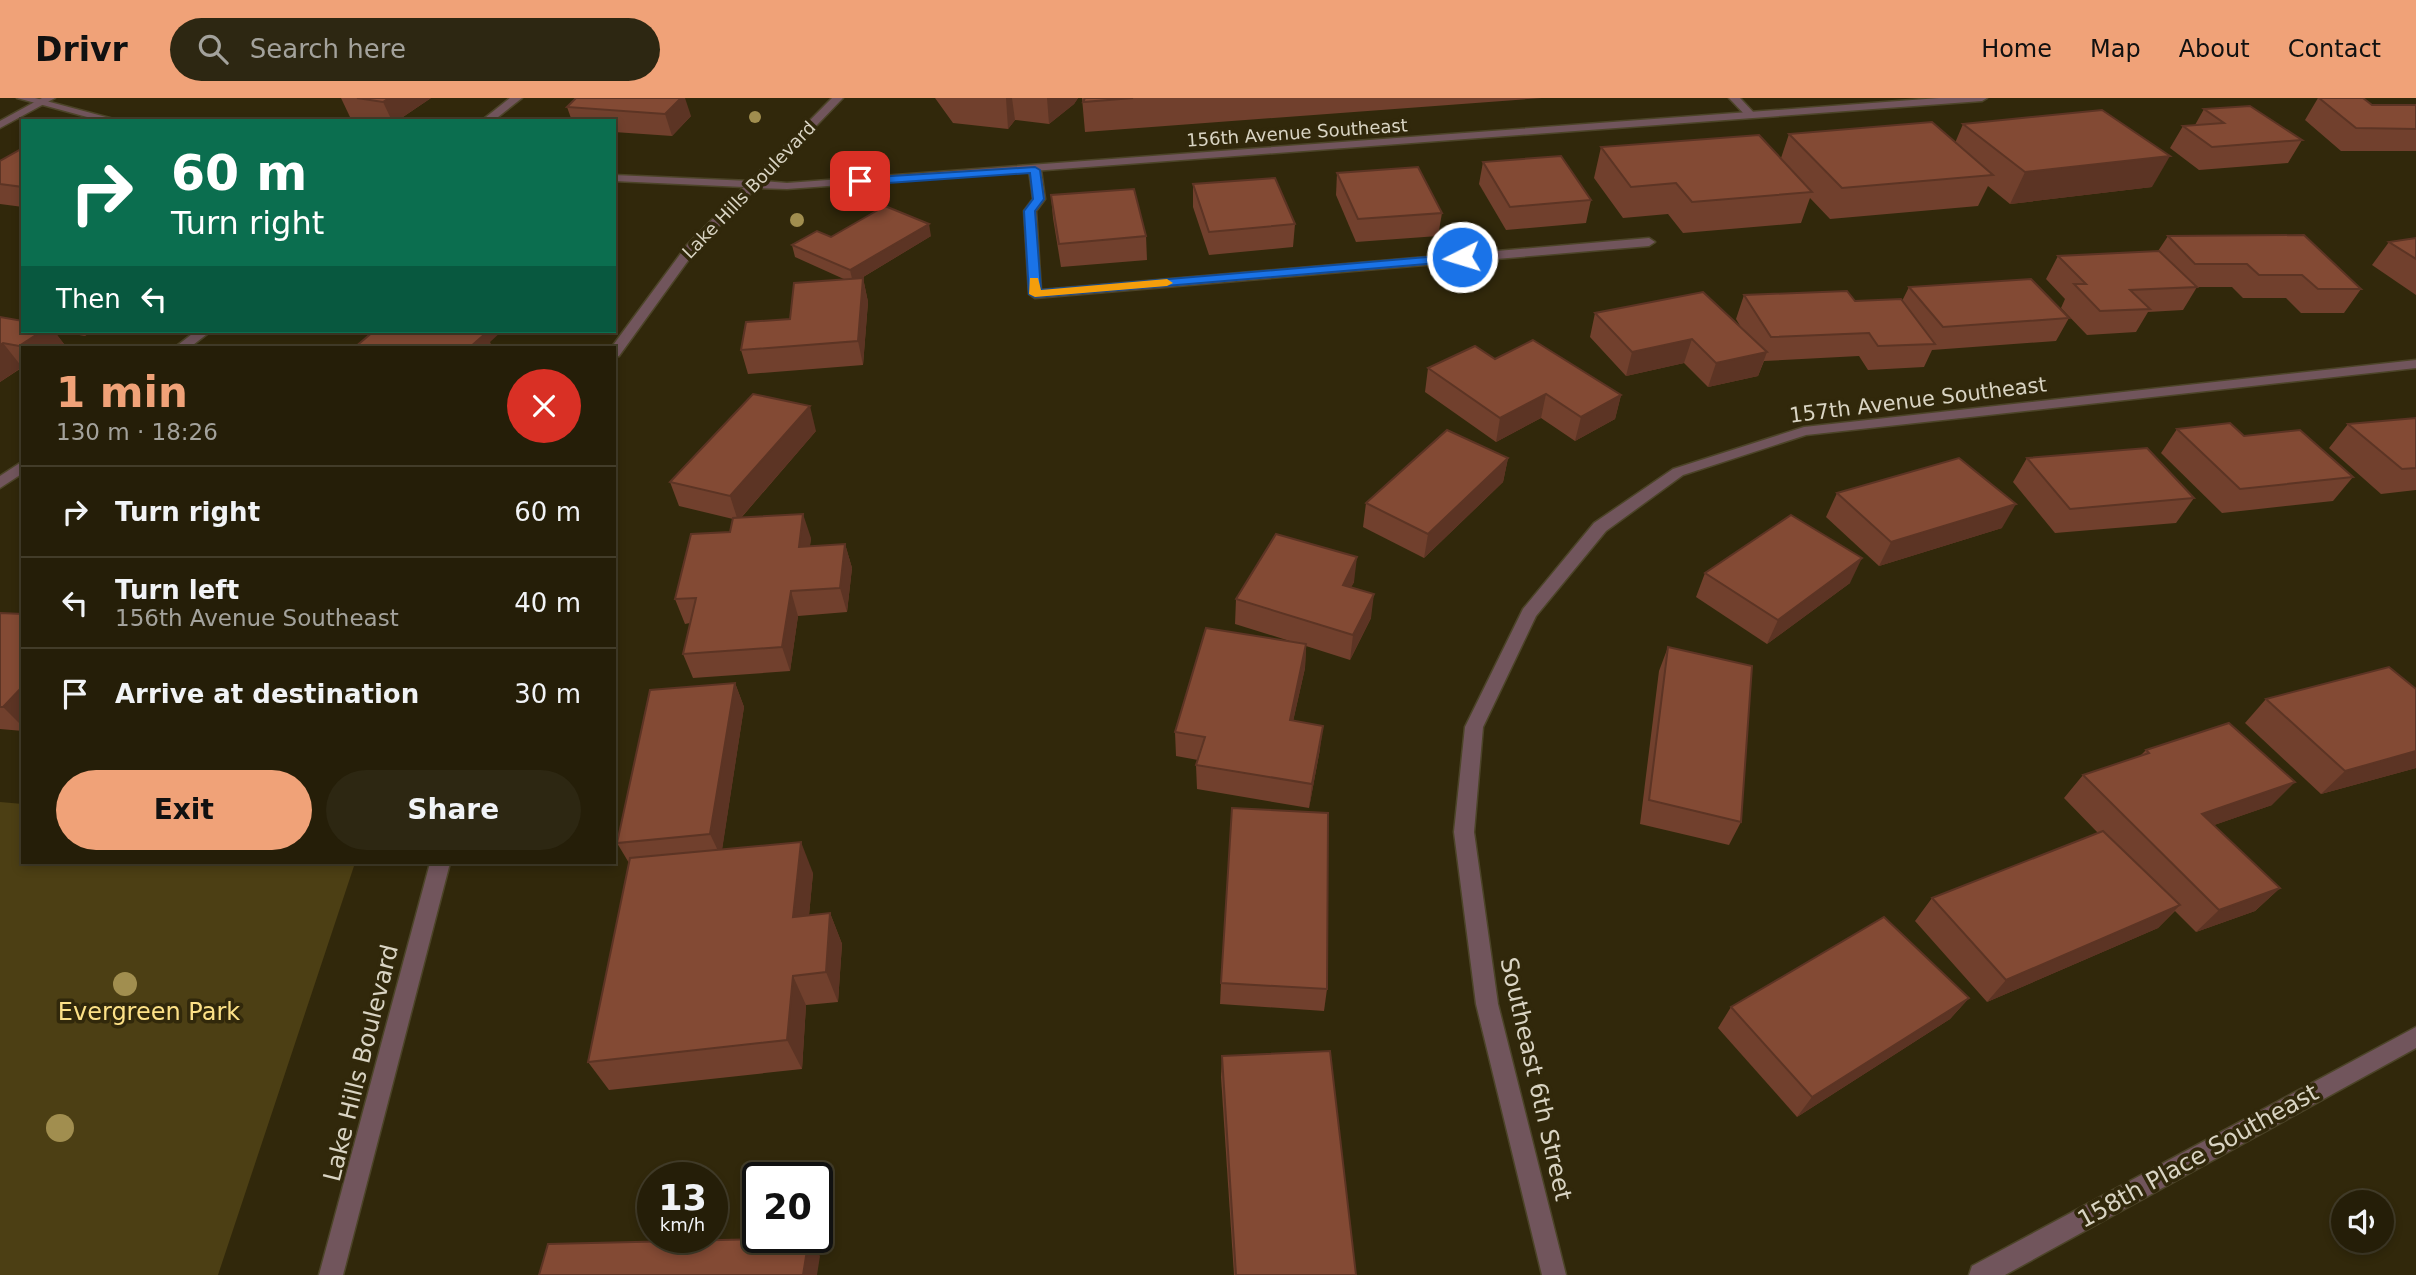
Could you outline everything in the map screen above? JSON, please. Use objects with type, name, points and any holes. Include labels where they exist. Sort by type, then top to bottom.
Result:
[{"type":"street","points":[[22,98],[46,100],[109,119]]},
{"type":"street","points":[[489,119],[517,98]]},
{"type":"street","name":"Lake Hills Boulevard","points":[[616,350],[691,248],[838,98]]},
{"type":"street","points":[[1734,98],[1751,115]]},
{"type":"street","name":"156th Avenue Southeast","points":[[616,178],[787,186],[1035,170],[1980,98]]},
{"type":"street","points":[[0,125],[46,100]]},
{"type":"street","points":[[1035,170],[1038,199],[1030,211],[1035,294],[1649,242]]},
{"type":"street","points":[[184,346],[201,333]]},
{"type":"street","name":"157th Avenue Southeast","points":[[1474,727],[1529,613],[1600,527],[1678,472],[1804,431],[2416,364]]},
{"type":"street","points":[[0,483],[21,467]]},
{"type":"street","name":"Southeast 6th Street","points":[[1474,727],[1464,832],[1487,1004],[1554,1275]]},
{"type":"street","name":"Lake Hills Boulevard","points":[[331,1275],[440,864]]},
{"type":"street","name":"158th Place Southeast","points":[[1981,1275],[2416,1038]]},
{"type":"green space","name":"Evergreen Park","points":[[0,802],[21,804],[21,864],[355,864],[218,1275],[0,1275]]},
{"type":"building","points":[[357,98],[389,98],[383,102]]},
{"type":"building","points":[[576,98],[681,98],[665,114],[567,107]]},
{"type":"building","points":[[1085,98],[1133,98],[1083,102]]},
{"type":"building","points":[[2319,98],[2363,98],[2372,105],[2416,105],[2416,129],[2356,128]]},
{"type":"building","points":[[2250,106],[2302,140],[2212,147],[2183,126],[2224,123],[2204,109]]},
{"type":"building","points":[[2102,110],[2170,156],[2025,172],[1963,124]]},
{"type":"building","points":[[1932,122],[1993,175],[1842,188],[1789,134]]},
{"type":"building","points":[[1759,135],[1812,192],[1692,202],[1676,183],[1631,187],[1601,147]]},
{"type":"building","points":[[21,149],[21,187],[0,184],[0,161]]},
{"type":"building","points":[[1561,156],[1591,200],[1510,207],[1483,162]]},
{"type":"building","points":[[1418,167],[1442,213],[1358,219],[1337,173]]},
{"type":"building","points":[[1275,178],[1295,224],[1209,232],[1193,184]]},
{"type":"building","points":[[1134,189],[1146,236],[1059,244],[1051,195]]},
{"type":"building","points":[[885,206],[929,224],[850,270],[792,245],[817,231],[831,237]]},
{"type":"building","points":[[2304,235],[2361,289],[2318,289],[2302,275],[2259,275],[2247,264],[2195,264],[2168,236]]},
{"type":"building","points":[[2416,238],[2416,259],[2389,242]]},
{"type":"building","points":[[2159,251],[2197,287],[2130,290],[2150,309],[2100,311],[2074,284],[2086,284],[2058,256]]},
{"type":"building","points":[[863,278],[858,341],[741,350],[746,322],[790,319],[794,283]]},
{"type":"building","points":[[2031,279],[2069,318],[1943,327],[1909,287]]},
{"type":"building","points":[[1847,291],[1855,301],[1901,299],[1935,344],[1878,346],[1869,333],[1771,337],[1744,295]]},
{"type":"building","points":[[1703,292],[1767,352],[1716,363],[1692,339],[1632,352],[1595,313]]},
{"type":"building","points":[[0,317],[21,321],[21,333],[39,333],[19,346],[3,343],[0,345]]},
{"type":"building","points":[[372,333],[486,333],[471,346],[356,346]]},
{"type":"building","points":[[1533,340],[1621,395],[1581,417],[1546,394],[1500,418],[1428,368],[1475,346],[1495,359]]},
{"type":"building","points":[[753,394],[810,406],[730,496],[670,482]]},
{"type":"building","points":[[2416,418],[2416,468],[2402,469],[2348,424]]},
{"type":"building","points":[[2230,423],[2244,436],[2300,430],[2353,477],[2240,489],[2177,429]]},
{"type":"building","points":[[1447,430],[1508,458],[1428,534],[1366,503]]},
{"type":"building","points":[[2147,448],[2194,498],[2070,509],[2027,458]]},
{"type":"building","points":[[1959,458],[2016,504],[1891,542],[1837,493]]},
{"type":"building","points":[[803,514],[799,547],[845,544],[840,588],[791,591],[782,647],[683,654],[696,598],[675,599],[691,534],[730,532],[733,518]]},
{"type":"building","points":[[1791,515],[1862,558],[1778,620],[1705,573]]},
{"type":"building","points":[[1276,534],[1357,557],[1343,585],[1374,594],[1353,635],[1236,599]]},
{"type":"building","points":[[0,613],[21,614],[21,688],[0,707]]},
{"type":"building","points":[[1206,628],[1306,644],[1290,720],[1323,726],[1312,784],[1196,765],[1205,737],[1175,732]]},
{"type":"building","points":[[1668,647],[1752,666],[1741,822],[1649,800]]},
{"type":"building","points":[[2389,667],[2416,689],[2416,751],[2345,771],[2266,699]]},
{"type":"building","points":[[735,683],[710,834],[617,843],[650,690]]},
{"type":"building","points":[[2229,723],[2295,782],[2202,814],[2280,888],[2219,910],[2083,775],[2149,753],[2146,750]]},
{"type":"building","points":[[1232,808],[1328,813],[1327,989],[1221,983]]},
{"type":"building","points":[[2103,831],[2180,905],[2006,980],[1932,898]]},
{"type":"building","points":[[801,842],[793,917],[830,913],[826,972],[793,976],[787,1040],[588,1062],[630,858]]},
{"type":"building","points":[[1884,917],[1969,998],[1812,1097],[1731,1007]]},
{"type":"building","points":[[1330,1051],[1356,1275],[1236,1275],[1222,1056]]},
{"type":"building","points":[[728,1240],[742,1240],[742,1253],[807,1253],[803,1275],[539,1275],[548,1244],[637,1242],[637,1253],[728,1253]]},
{"type":"slow traffic","points":[[1034,280],[1035,294],[1167,283]]},
{"type":"route","points":[[860,181],[1035,170],[1038,199],[1030,211],[1035,294],[1462,257]]}]
